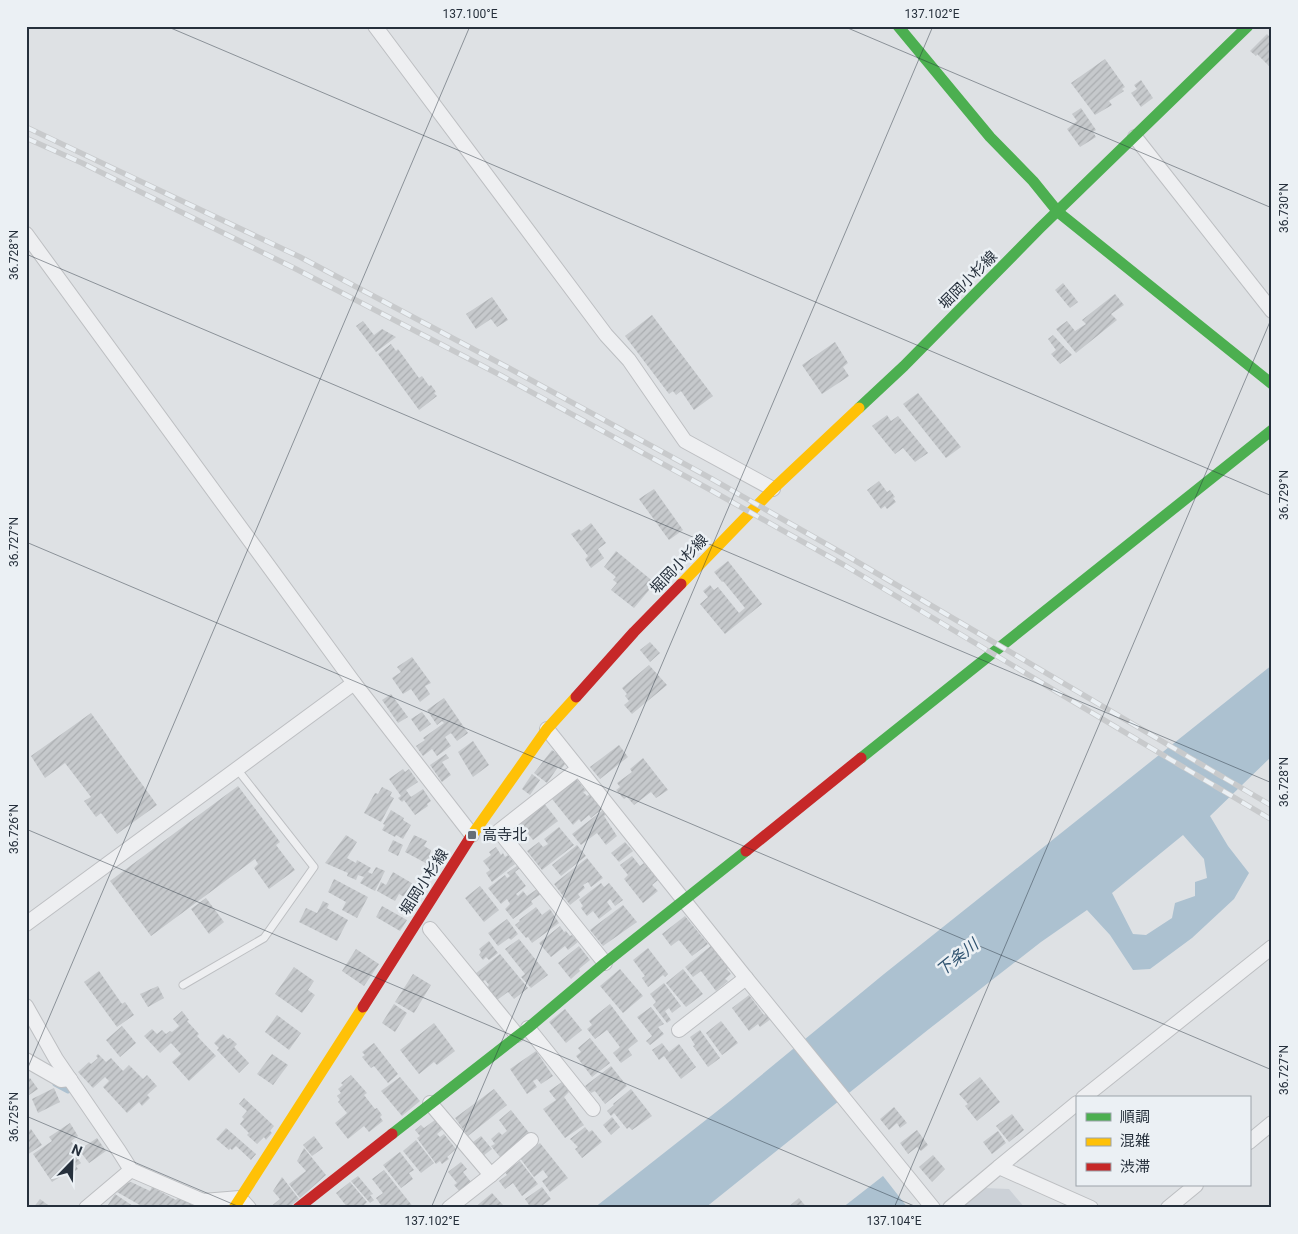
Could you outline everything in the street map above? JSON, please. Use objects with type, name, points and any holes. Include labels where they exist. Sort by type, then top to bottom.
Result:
[{"type":"street","points":[[375,26],[606,335],[629,360],[685,441],[773,489]]},
{"type":"street","points":[[898,26],[990,138],[1033,181],[1058,212],[1272,384]]},
{"type":"street","name":"堀岡小杉線","points":[[241,1205],[472,835],[547,729],[634,632],[773,489],[904,366],[1040,228],[1248,26]]},
{"type":"street","points":[[1135,137],[1272,311]]},
{"type":"street","points":[[26,234],[354,683],[472,835]]},
{"type":"street","points":[[298,1208],[522,1032],[605,963],[1272,430]]},
{"type":"street","points":[[26,924],[354,683]]},
{"type":"street","points":[[547,729],[933,1208]]},
{"type":"street","points":[[578,769],[499,831],[605,963]]},
{"type":"street","points":[[430,929],[593,1109]]},
{"type":"street","points":[[1086,1096],[1272,947]]},
{"type":"street","points":[[679,1030],[746,978]]},
{"type":"street","points":[[26,1006],[56,1059],[131,1170],[204,1201],[241,1205]]},
{"type":"street","points":[[26,1060],[61,1080],[70,1079]]},
{"type":"street","points":[[430,1103],[491,1175]]},
{"type":"street","points":[[950,1208],[1076,1104]]},
{"type":"street","points":[[1250,1141],[1272,1123]]},
{"type":"street","points":[[450,1208],[531,1140]]},
{"type":"street","points":[[999,1167],[1092,1208]]},
{"type":"street","points":[[86,1208],[131,1170]]},
{"type":"street","points":[[1168,1208],[1195,1186]]},
{"type":"lane","points":[[183,985],[264,938],[314,867],[237,769]]},
{"type":"shaded area","points":[[984,1188],[1009,1189],[1025,1208],[960,1208]]},
{"type":"water","name":"下条川","points":[[1272,665],[1272,756],[1210,816],[1228,846],[1249,873],[1234,899],[1192,938],[1150,969],[1133,970],[1110,935],[1087,910],[1041,942],[929,1029],[705,1208],[594,1208],[730,1101],[884,974]],"holes":[[[1183,835],[1204,859],[1207,878],[1195,882],[1195,896],[1175,903],[1172,918],[1146,935],[1133,934],[1112,893]]]},
{"type":"water","points":[[883,1176],[908,1208],[842,1208]]},
{"type":"building","points":[[1267,34],[1272,39],[1272,69],[1257,54],[1256,56],[1250,51]]},
{"type":"building","points":[[1105,59],[1125,87],[1122,89],[1124,91],[1109,101],[1112,105],[1095,115],[1071,83]]},
{"type":"building","points":[[1141,80],[1153,98],[1141,107],[1131,93],[1137,89],[1134,85]]},
{"type":"building","points":[[1081,108],[1096,130],[1093,132],[1096,137],[1080,147],[1067,129],[1077,121],[1072,114]]},
{"type":"building","points":[[1063,283],[1078,302],[1070,308],[1055,290]]},
{"type":"building","points":[[1115,294],[1124,305],[1111,314],[1117,320],[1076,353],[1056,329],[1067,321],[1075,331],[1086,324],[1082,320]]},
{"type":"building","points":[[492,297],[508,320],[497,327],[491,319],[476,329],[466,314]]},
{"type":"building","points":[[652,315],[713,396],[694,410],[681,391],[676,395],[673,391],[669,394],[625,336]]},
{"type":"building","points":[[363,321],[374,335],[382,329],[396,337],[376,352],[356,326]]},
{"type":"building","points":[[1053,335],[1072,355],[1060,364],[1051,354],[1056,350],[1048,339]]},
{"type":"building","points":[[835,342],[848,363],[843,367],[849,376],[822,394],[802,365]]},
{"type":"building","points":[[391,344],[396,351],[398,349],[419,378],[422,376],[436,392],[434,393],[437,396],[419,410],[378,354]]},
{"type":"building","points":[[918,393],[961,447],[946,458],[903,404]]},
{"type":"building","points":[[887,415],[891,421],[898,416],[928,453],[915,462],[903,448],[895,454],[872,426]]},
{"type":"building","points":[[879,481],[887,492],[890,490],[895,497],[893,498],[896,502],[887,509],[885,506],[881,509],[867,490]]},
{"type":"building","points":[[654,489],[683,530],[669,540],[639,499]]},
{"type":"building","points":[[591,523],[606,543],[598,549],[604,558],[591,568],[585,559],[588,556],[571,534],[579,529],[581,531]]},
{"type":"building","points":[[616,551],[655,583],[634,608],[611,590],[617,583],[613,580],[616,577],[604,567]]},
{"type":"building","points":[[728,561],[762,604],[725,634],[700,604],[708,597],[703,591],[710,585],[714,590],[718,587],[739,613],[745,608],[714,572]]},
{"type":"building","points":[[650,642],[660,653],[650,662],[640,650]]},
{"type":"building","points":[[412,657],[431,683],[425,686],[430,694],[420,702],[411,689],[403,694],[392,678],[401,672],[397,667]]},
{"type":"building","points":[[649,665],[667,685],[632,714],[624,705],[629,701],[625,696],[627,694],[622,688]]},
{"type":"building","points":[[391,694],[408,717],[398,723],[382,700]]},
{"type":"building","points":[[444,698],[468,733],[457,741],[451,733],[445,737],[451,746],[437,756],[432,749],[423,756],[416,746],[425,740],[423,738],[444,723],[442,721],[437,725],[427,710]]},
{"type":"building","points":[[422,712],[431,724],[420,732],[411,719]]},
{"type":"building","points":[[91,713],[157,805],[117,834],[101,813],[96,817],[84,801],[91,797],[65,763],[45,778],[31,756]]},
{"type":"building","points":[[473,741],[489,765],[473,777],[458,752]]},
{"type":"building","points":[[619,745],[628,757],[600,779],[590,767]]},
{"type":"building","points":[[552,750],[563,758],[561,759],[566,763],[561,769],[558,767],[547,783],[534,773]]},
{"type":"building","points":[[446,754],[449,758],[442,762],[451,775],[442,782],[430,765]]},
{"type":"building","points":[[643,758],[668,790],[656,798],[651,792],[634,805],[627,797],[624,799],[616,790],[620,787],[617,783],[632,772],[630,769]]},
{"type":"building","points":[[403,769],[405,772],[409,769],[418,782],[406,790],[411,797],[423,789],[431,801],[427,804],[428,806],[415,815],[404,800],[402,802],[398,798],[401,796],[389,779]]},
{"type":"building","points":[[532,774],[540,780],[530,795],[522,789]]},
{"type":"building","points":[[574,776],[586,791],[583,792],[587,796],[590,794],[602,809],[591,818],[589,815],[581,822],[579,819],[573,825],[552,799],[563,790],[561,787]]},
{"type":"building","points":[[238,786],[280,842],[276,845],[295,870],[269,889],[254,868],[258,864],[255,859],[151,936],[110,881]]},
{"type":"building","points":[[382,787],[392,792],[390,796],[394,798],[381,822],[364,813],[375,793],[378,794]]},
{"type":"building","points":[[543,802],[558,821],[533,840],[518,821]]},
{"type":"building","points":[[391,810],[411,825],[403,839],[382,830],[385,825],[383,824]]},
{"type":"building","points":[[603,810],[607,814],[604,816],[617,836],[606,845],[597,833],[581,845],[572,834]]},
{"type":"building","points":[[559,827],[574,845],[542,870],[527,851],[539,842],[543,847],[548,844],[544,839]]},
{"type":"building","points":[[346,835],[357,842],[347,858],[356,863],[357,860],[371,868],[368,872],[372,874],[376,867],[385,871],[375,891],[360,883],[364,877],[358,875],[356,880],[347,876],[348,873],[325,863]]},
{"type":"building","points":[[414,835],[427,841],[424,846],[431,850],[430,854],[440,859],[435,868],[405,852]]},
{"type":"building","points":[[393,840],[403,845],[398,856],[388,851]]},
{"type":"building","points":[[625,842],[633,851],[619,862],[611,853]]},
{"type":"building","points":[[577,845],[586,856],[561,876],[552,865]]},
{"type":"building","points":[[496,847],[501,855],[503,853],[505,857],[508,855],[515,864],[492,882],[486,873],[490,870],[483,861],[491,855],[489,852]]},
{"type":"building","points":[[632,856],[640,866],[644,863],[658,880],[652,885],[658,891],[643,903],[624,879],[628,875],[620,865]]},
{"type":"building","points":[[587,858],[603,878],[591,887],[588,882],[583,885],[585,888],[578,894],[580,897],[570,905],[554,884]]},
{"type":"building","points":[[518,865],[520,868],[515,872],[526,886],[516,894],[518,896],[523,891],[527,896],[537,889],[541,894],[531,901],[533,904],[513,919],[505,909],[510,904],[507,899],[501,904],[488,888],[505,875],[507,878],[510,876],[507,873]]},
{"type":"building","points":[[393,872],[415,885],[408,899],[399,894],[395,901],[377,891],[381,882],[386,885]]},
{"type":"building","points":[[334,879],[368,897],[357,918],[342,910],[346,902],[328,892]]},
{"type":"building","points":[[601,883],[604,887],[609,883],[623,900],[615,906],[610,899],[607,902],[612,909],[599,919],[593,911],[587,916],[581,908],[583,906],[579,900]]},
{"type":"building","points":[[480,886],[499,910],[484,922],[465,898]]},
{"type":"building","points":[[206,898],[224,922],[209,934],[191,909]]},
{"type":"building","points":[[409,899],[417,903],[412,914],[404,910]]},
{"type":"building","points":[[323,901],[329,904],[327,908],[348,920],[337,941],[299,922],[306,908],[317,913]]},
{"type":"building","points":[[623,905],[637,922],[603,946],[590,930]]},
{"type":"building","points":[[382,906],[407,920],[400,931],[376,917]]},
{"type":"building","points":[[536,907],[542,915],[550,909],[559,923],[532,943],[515,925]]},
{"type":"building","points":[[685,916],[708,944],[692,956],[679,940],[671,946],[662,934]]},
{"type":"building","points":[[507,919],[518,934],[511,940],[509,938],[498,946],[488,933]]},
{"type":"building","points":[[560,926],[564,932],[566,931],[570,936],[572,935],[578,942],[568,950],[565,946],[551,957],[539,943]]},
{"type":"building","points":[[519,939],[548,975],[531,988],[521,977],[525,974],[505,949]]},
{"type":"building","points":[[489,941],[498,953],[489,960],[486,957],[483,960],[479,955],[481,952],[479,949]]},
{"type":"building","points":[[712,945],[730,967],[727,969],[731,974],[725,979],[728,981],[716,991],[701,971],[693,977],[685,967]]},
{"type":"building","points":[[579,946],[590,960],[571,979],[558,963]]},
{"type":"building","points":[[648,948],[668,974],[665,977],[663,975],[648,987],[642,978],[645,976],[633,960]]},
{"type":"building","points":[[356,949],[379,964],[364,986],[342,971]]},
{"type":"building","points":[[500,954],[528,988],[514,999],[508,992],[497,1000],[486,988],[489,985],[485,980],[482,982],[475,974]]},
{"type":"building","points":[[294,967],[314,981],[308,990],[315,995],[302,1013],[275,994]]},
{"type":"building","points":[[620,969],[643,996],[623,1013],[600,986]]},
{"type":"building","points":[[683,969],[703,994],[686,1007],[666,983]]},
{"type":"building","points":[[99,971],[122,1004],[125,1002],[134,1015],[117,1027],[84,982]]},
{"type":"building","points":[[413,974],[431,985],[414,1013],[395,1002]]},
{"type":"building","points":[[664,983],[681,1006],[672,1013],[669,1008],[665,1011],[671,1020],[667,1023],[653,1005],[656,1002],[650,994]]},
{"type":"building","points":[[158,986],[164,998],[148,1007],[140,994]]},
{"type":"building","points":[[749,995],[764,1015],[767,1013],[771,1019],[760,1027],[758,1024],[749,1031],[732,1008]]},
{"type":"building","points":[[394,1004],[407,1013],[395,1032],[382,1023]]},
{"type":"building","points":[[610,1004],[638,1041],[628,1049],[632,1055],[621,1063],[613,1053],[620,1047],[607,1030],[595,1039],[587,1029],[592,1025],[589,1021]]},
{"type":"building","points":[[651,1007],[664,1024],[658,1027],[664,1034],[650,1045],[646,1041],[652,1036],[637,1017]]},
{"type":"building","points":[[565,1009],[582,1030],[566,1043],[549,1022]]},
{"type":"building","points":[[182,1011],[189,1020],[187,1021],[199,1034],[197,1036],[216,1056],[189,1081],[172,1062],[181,1054],[171,1043],[160,1053],[144,1036],[152,1029],[157,1034],[162,1030],[166,1034],[170,1031],[172,1032],[179,1026],[173,1019]]},
{"type":"building","points":[[277,1015],[301,1033],[289,1050],[265,1032]]},
{"type":"building","points":[[721,1021],[738,1043],[722,1055],[706,1033]]},
{"type":"building","points":[[434,1023],[455,1051],[437,1065],[434,1062],[419,1074],[400,1050]]},
{"type":"building","points":[[122,1026],[136,1043],[120,1057],[106,1040]]},
{"type":"building","points":[[700,1030],[720,1058],[708,1067],[693,1046],[695,1045],[690,1037]]},
{"type":"building","points":[[223,1034],[237,1044],[234,1047],[249,1063],[239,1073],[217,1050],[219,1048],[214,1043]]},
{"type":"building","points":[[590,1038],[610,1063],[592,1077],[576,1056],[581,1052],[578,1048]]},
{"type":"building","points":[[374,1043],[398,1074],[388,1083],[374,1066],[371,1068],[362,1057],[365,1055],[362,1052]]},
{"type":"building","points":[[662,1043],[669,1052],[679,1044],[696,1067],[681,1079],[664,1056],[659,1060],[652,1050]]},
{"type":"building","points":[[536,1051],[553,1076],[541,1084],[537,1079],[533,1081],[537,1087],[527,1094],[510,1069]]},
{"type":"building","points":[[98,1054],[106,1062],[111,1058],[123,1071],[129,1065],[143,1079],[147,1075],[157,1086],[147,1095],[150,1098],[142,1106],[139,1102],[127,1113],[103,1087],[109,1081],[105,1077],[93,1088],[78,1072],[89,1062],[91,1064],[98,1058],[96,1056]]},
{"type":"building","points":[[272,1054],[288,1065],[273,1085],[257,1074]]},
{"type":"building","points":[[611,1066],[627,1086],[605,1104],[595,1091],[591,1093],[585,1086]]},
{"type":"building","points":[[351,1075],[367,1093],[364,1095],[375,1109],[377,1108],[382,1115],[380,1117],[383,1121],[369,1132],[364,1126],[348,1139],[335,1123],[347,1113],[338,1102],[340,1100],[337,1096],[341,1093],[338,1089],[343,1085],[341,1083]]},
{"type":"building","points":[[400,1077],[420,1101],[402,1116],[381,1091]]},
{"type":"building","points":[[980,1077],[1000,1102],[977,1121],[965,1106],[968,1104],[959,1094]]},
{"type":"building","points":[[30,1078],[38,1089],[26,1097],[26,1081]]},
{"type":"building","points":[[562,1082],[569,1092],[564,1097],[584,1125],[565,1138],[543,1109],[556,1100],[549,1091]]},
{"type":"building","points":[[54,1088],[60,1102],[38,1113],[32,1099]]},
{"type":"building","points":[[494,1089],[507,1105],[468,1136],[455,1118]]},
{"type":"building","points":[[631,1089],[652,1116],[632,1130],[629,1127],[627,1129],[614,1113],[611,1116],[607,1111]]},
{"type":"building","points":[[244,1098],[274,1126],[270,1131],[272,1133],[266,1140],[264,1137],[257,1144],[247,1135],[249,1133],[240,1124],[244,1119],[242,1117],[247,1111],[239,1104]]},
{"type":"building","points":[[894,1107],[907,1123],[900,1128],[897,1123],[889,1130],[880,1119]]},
{"type":"building","points":[[511,1110],[530,1134],[500,1157],[491,1146],[495,1144],[491,1139],[499,1132],[502,1135],[507,1131],[499,1120]]},
{"type":"building","points":[[1012,1114],[1024,1130],[1009,1142],[996,1126]]},
{"type":"building","points":[[612,1117],[620,1127],[611,1135],[603,1125]]},
{"type":"building","points":[[435,1120],[443,1129],[437,1134],[440,1137],[444,1134],[456,1149],[447,1157],[449,1159],[442,1164],[440,1161],[436,1164],[417,1138],[420,1136],[415,1130],[421,1125],[424,1128]]},
{"type":"building","points":[[70,1123],[78,1136],[71,1141],[76,1148],[72,1151],[81,1163],[76,1166],[78,1169],[68,1176],[66,1173],[52,1182],[33,1154],[52,1141],[49,1137]]},
{"type":"building","points":[[585,1127],[589,1132],[592,1130],[602,1142],[582,1158],[575,1149],[578,1147],[570,1139]]},
{"type":"building","points":[[226,1128],[256,1154],[251,1160],[236,1146],[229,1150],[216,1139]]},
{"type":"building","points":[[31,1129],[42,1145],[27,1155],[26,1133]]},
{"type":"building","points":[[917,1130],[928,1145],[921,1151],[917,1147],[908,1154],[900,1143]]},
{"type":"building","points":[[998,1131],[1006,1143],[992,1154],[983,1142]]},
{"type":"building","points":[[314,1136],[323,1148],[312,1156],[303,1145]]},
{"type":"building","points":[[481,1136],[492,1149],[483,1156],[473,1142]]},
{"type":"building","points":[[97,1138],[106,1151],[89,1163],[79,1150]]},
{"type":"building","points":[[416,1140],[434,1163],[421,1173],[403,1151]]},
{"type":"building","points":[[540,1143],[568,1178],[550,1192],[542,1181],[548,1177],[543,1170],[534,1177],[520,1158]]},
{"type":"building","points":[[304,1148],[326,1175],[300,1198],[289,1184],[306,1171],[297,1161]]},
{"type":"building","points":[[400,1152],[414,1170],[409,1173],[413,1179],[401,1188],[383,1165]]},
{"type":"building","points":[[933,1155],[945,1169],[932,1182],[919,1167]]},
{"type":"building","points":[[520,1161],[538,1184],[522,1196],[513,1183],[505,1189],[499,1181],[507,1175],[505,1172]]},
{"type":"building","points":[[461,1162],[467,1169],[463,1172],[471,1182],[460,1192],[454,1185],[457,1183],[448,1172]]},
{"type":"building","points":[[384,1170],[414,1208],[383,1208],[376,1198],[383,1193],[372,1179]]},
{"type":"building","points":[[358,1176],[373,1194],[370,1195],[374,1200],[370,1203],[351,1181]]},
{"type":"building","points":[[282,1177],[299,1199],[288,1208],[269,1208],[280,1199],[273,1191]]},
{"type":"building","points":[[131,1182],[150,1191],[152,1187],[176,1200],[178,1197],[199,1208],[145,1208],[117,1192],[121,1185]]},
{"type":"building","points":[[350,1182],[367,1202],[361,1208],[348,1208],[336,1193]]},
{"type":"building","points":[[542,1187],[551,1199],[539,1208],[531,1208],[525,1199]]},
{"type":"building","points":[[492,1193],[503,1205],[500,1208],[474,1208]]},
{"type":"building","points":[[115,1194],[136,1208],[106,1208]]},
{"type":"building","points":[[799,1198],[807,1208],[787,1208]]},
{"type":"building","points":[[40,1199],[52,1208],[33,1208]]},
{"type":"waterway","points":[[55,1084],[68,1091]]},
{"type":"railway","points":[[26,127],[300,257],[507,367],[712,479],[849,557],[1272,806]]},
{"type":"railway","points":[[26,138],[82,163],[296,269],[502,376],[707,488],[844,565],[1272,820]]},
{"type":"traffic: fast","points":[[898,26],[990,137],[1033,181],[1058,212],[1272,384]]},
{"type":"traffic: fast","points":[[859,408],[904,366],[1040,228],[1248,26]]},
{"type":"traffic: fast","points":[[861,758],[1272,430]]},
{"type":"traffic: fast","points":[[392,1134],[528,1028],[605,963],[746,851]]},
{"type":"traffic: slow","points":[[681,584],[773,489],[859,408]]},
{"type":"traffic: slow","points":[[470,838],[547,729],[576,697]]},
{"type":"traffic: slow","points":[[234,1208],[363,1007]]},
{"type":"traffic: jam","points":[[576,697],[634,632],[681,584]]},
{"type":"traffic: jam","points":[[746,851],[861,758]]},
{"type":"traffic: jam","points":[[363,1007],[470,838]]},
{"type":"traffic: jam","points":[[298,1208],[392,1134]]},
{"type":"place","name":"高寺北","points":[[472,835]]}]
